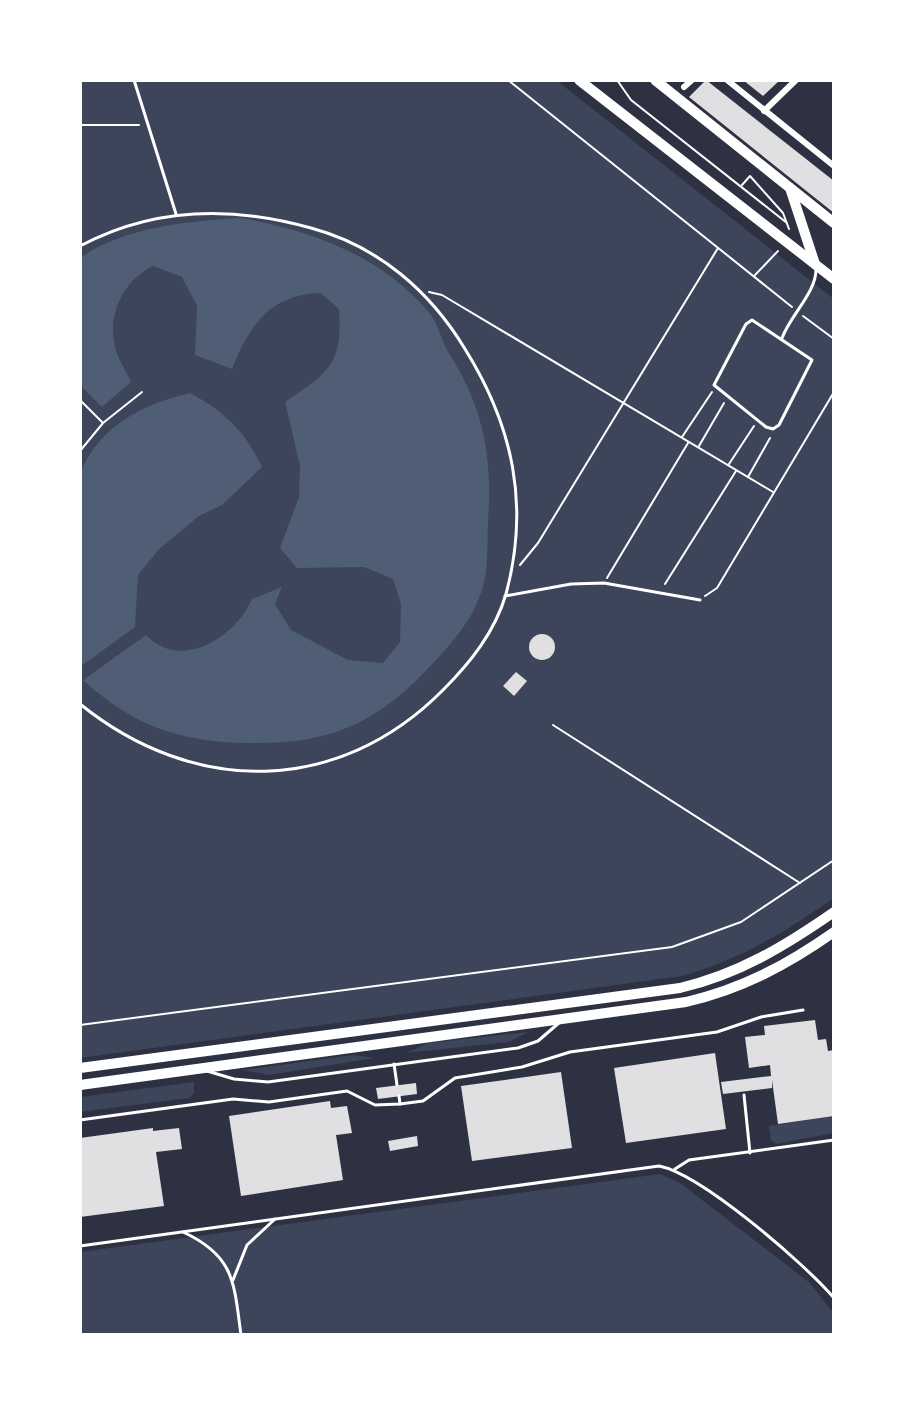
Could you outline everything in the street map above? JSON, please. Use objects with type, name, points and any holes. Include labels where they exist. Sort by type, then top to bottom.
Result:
[{"type":"main road","points":[[579,80],[834,280]]},
{"type":"main road","points":[[655,80],[834,223]]},
{"type":"main road","points":[[790,187],[816,266]]},
{"type":"main road","points":[[80,1068],[680,988],[713,980],[762,958],[834,912]]},
{"type":"main road","points":[[80,1085],[674,1004],[733,990],[787,964],[834,932]]},
{"type":"street","points":[[684,87],[692,80]]},
{"type":"street","points":[[727,80],[834,166]]},
{"type":"street","points":[[764,111],[796,80]]},
{"type":"lane","points":[[134,80],[176,214]]},
{"type":"lane","points":[[80,246],[98,236],[176,214],[241,215],[332,234],[394,268],[440,310],[473,361],[509,441],[516,496],[505,596],[482,644],[465,668],[432,701],[373,743],[330,762],[259,772],[179,761],[140,745],[80,704]]},
{"type":"lane","points":[[782,338],[795,310],[816,281],[816,266]]},
{"type":"lane","points":[[816,281],[834,280]]},
{"type":"lane","points":[[748,321],[758,321],[808,355],[812,363],[773,429],[715,388],[715,379],[748,321]]},
{"type":"lane","points":[[505,596],[571,584],[604,583],[700,600]]},
{"type":"lane","points":[[80,1120],[233,1099],[269,1102],[347,1091],[375,1105],[423,1101],[455,1078],[522,1067],[570,1052],[717,1032],[761,1017],[803,1010]]},
{"type":"lane","points":[[200,1069],[234,1079],[268,1082],[518,1048],[538,1041],[562,1021]]},
{"type":"lane","points":[[394,1064],[397,1085]]},
{"type":"lane","points":[[744,1095],[750,1153]]},
{"type":"lane","points":[[399,1096],[400,1104]]},
{"type":"lane","points":[[675,1169],[689,1160],[834,1140]]},
{"type":"lane","points":[[80,1246],[659,1166],[675,1169],[811,1271],[834,1298]]},
{"type":"lane","points":[[233,1280],[247,1245],[278,1217]]},
{"type":"lane","points":[[181,1231],[214,1250],[233,1280],[241,1335]]},
{"type":"path","points":[[508,80],[834,339]]},
{"type":"path","points":[[617,80],[631,100],[787,223]]},
{"type":"path","points":[[80,125],[146,125]]},
{"type":"path","points":[[742,185],[750,176],[783,213]]},
{"type":"path","points":[[509,577],[538,543],[719,247]]},
{"type":"path","points":[[423,292],[442,295],[773,492]]},
{"type":"path","points":[[681,437],[715,388]]},
{"type":"path","points":[[80,451],[103,423],[142,392]]},
{"type":"path","points":[[700,600],[717,588],[834,392]]},
{"type":"path","points":[[699,447],[727,398]]},
{"type":"path","points":[[80,400],[103,423]]},
{"type":"path","points":[[729,465],[757,420]]},
{"type":"path","points":[[748,477],[773,429]]},
{"type":"path","points":[[604,583],[689,442]]},
{"type":"path","points":[[661,591],[737,470]]},
{"type":"path","points":[[553,725],[801,883]]},
{"type":"path","points":[[80,1025],[672,947],[741,922],[834,860]]},
{"type":"shaded area","points":[[80,80],[556,80],[834,299],[834,898],[761,944],[723,962],[682,976],[80,1058]]},
{"type":"shaded area","points":[[241,218],[293,230],[342,248],[388,274],[427,310],[461,373],[478,413],[489,475],[484,585],[472,613],[455,638],[414,683],[373,715],[328,734],[277,743],[223,742],[179,735],[139,720],[83,680],[146,635],[160,646],[175,650],[191,650],[206,645],[234,626],[252,599],[282,587],[275,604],[291,630],[348,660],[383,663],[400,642],[401,604],[393,579],[364,567],[297,568],[280,548],[299,497],[300,466],[285,402],[322,375],[330,366],[338,343],[339,309],[321,293],[288,300],[264,315],[246,339],[232,369],[195,355],[197,306],[182,277],[153,266],[126,289],[113,322],[115,347],[131,382],[102,407],[80,385],[80,258],[116,239],[136,233],[200,221]]},
{"type":"shaded area","points":[[190,393],[233,424],[262,467],[222,505],[199,516],[159,549],[138,575],[135,627],[80,667],[80,473],[99,442],[124,420],[155,404]]},
{"type":"shaded area","points":[[528,1032],[509,1042],[406,1053],[428,1043]]},
{"type":"shaded area","points":[[353,1055],[375,1058],[269,1075],[243,1070]]},
{"type":"shaded area","points":[[194,1082],[194,1093],[189,1098],[80,1112],[80,1097]]},
{"type":"shaded area","points":[[834,1116],[834,1133],[776,1144],[771,1140],[769,1126]]},
{"type":"shaded area","points":[[660,1174],[680,1183],[810,1283],[834,1314],[834,1335],[80,1335],[80,1252]]},
{"type":"building","points":[[706,80],[834,181],[834,213],[689,97]]},
{"type":"building","points":[[743,80],[780,80],[763,96]]},
{"type":"building","points":[[542,634],[551,638],[555,647],[551,656],[542,660],[533,656],[529,647],[533,638]]},
{"type":"building","points":[[516,672],[527,681],[514,696],[503,686]]},
{"type":"building","points":[[815,1020],[818,1040],[826,1039],[828,1051],[834,1050],[834,1116],[778,1124],[772,1080],[772,1088],[723,1094],[721,1082],[771,1076],[770,1065],[749,1068],[745,1037],[765,1035],[764,1026]]},
{"type":"building","points":[[715,1053],[726,1129],[626,1143],[614,1068]]},
{"type":"building","points":[[561,1072],[572,1148],[472,1161],[461,1086]]},
{"type":"building","points":[[416,1083],[417,1094],[378,1099],[376,1088]]},
{"type":"building","points":[[330,1101],[331,1108],[347,1106],[352,1133],[336,1135],[343,1180],[241,1196],[229,1116]]},
{"type":"building","points":[[153,1128],[153,1131],[179,1128],[182,1149],[156,1152],[164,1206],[80,1217],[80,1138]]},
{"type":"building","points":[[417,1136],[418,1146],[390,1151],[388,1141]]}]
